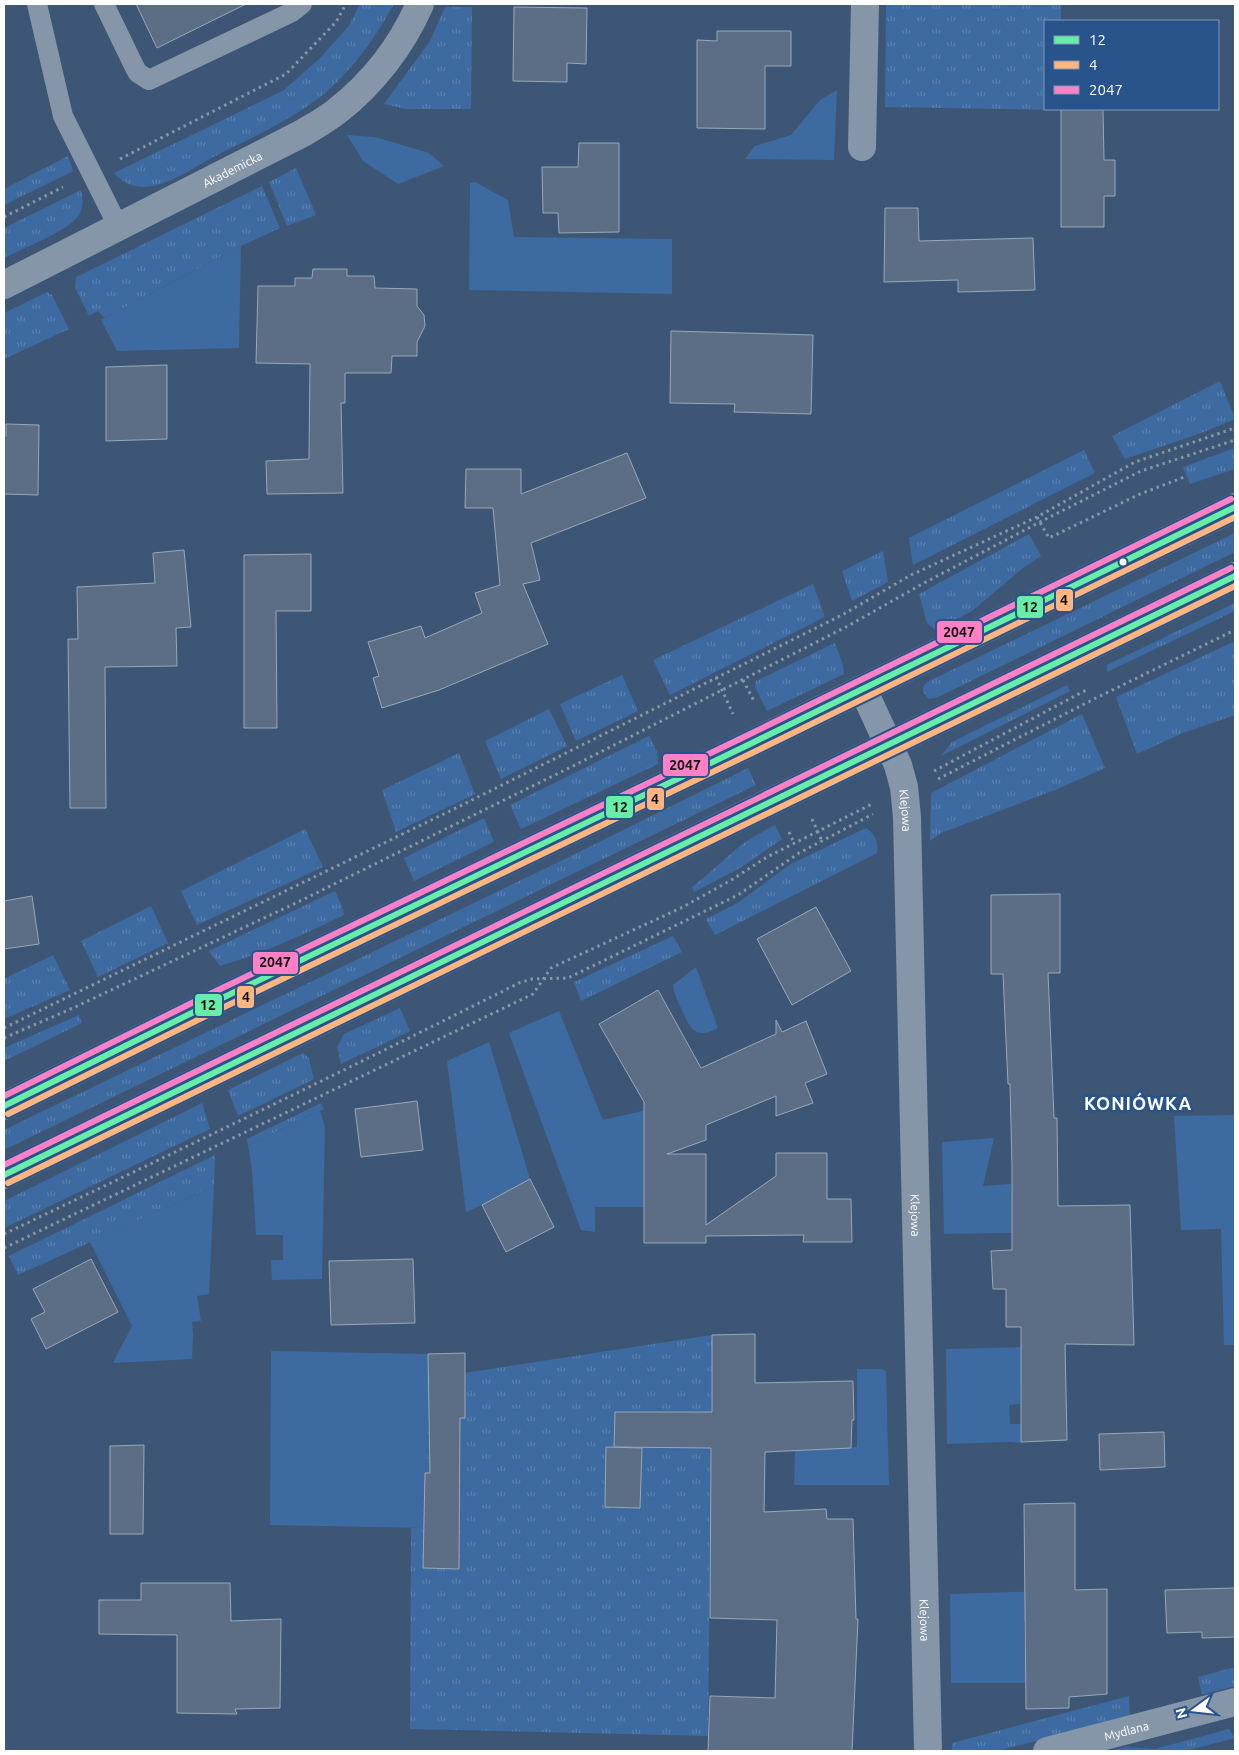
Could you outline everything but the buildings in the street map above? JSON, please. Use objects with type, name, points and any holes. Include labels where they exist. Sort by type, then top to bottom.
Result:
[{"type":"main road","points":[[4,1106],[214,1002],[1235,507]]},
{"type":"main road","points":[[4,1174],[1235,576]]},
{"type":"street","name":"Akademicka","points":[[4,285],[301,134],[338,111],[362,89],[386,62],[404,35],[420,4]]},
{"type":"street","points":[[862,147],[864,4]]},
{"type":"street","name":"Klejowa","points":[[863,689],[898,765],[907,817],[928,1751]]},
{"type":"street","name":"Mydlana","points":[[1047,1751],[1235,1702]]},
{"type":"lane","points":[[37,4],[63,116],[119,228]]},
{"type":"lane","points":[[104,4],[138,73],[150,80],[283,16],[302,4]]},
{"type":"path","points":[[4,217],[286,74],[336,22],[346,4]]},
{"type":"path","points":[[4,1028],[466,803],[842,615],[911,575],[1037,518],[1135,462],[1235,428]]},
{"type":"path","points":[[4,1038],[73,1008],[298,902],[571,767],[846,627],[1040,522],[1141,471],[1235,440]]},
{"type":"path","points":[[1037,518],[1050,538],[1140,494],[1187,476]]},
{"type":"path","points":[[4,1234],[227,1128],[328,1076],[519,983],[532,979],[568,978],[738,895],[798,853],[1096,698],[1235,630]]},
{"type":"path","points":[[4,1248],[533,994]]},
{"type":"green space","points":[[360,4],[394,4],[376,34],[355,63],[339,80],[311,104],[263,132],[180,176],[162,183],[144,187],[135,186],[120,179],[114,173],[284,90],[319,59],[348,27]]},
{"type":"green space","points":[[886,4],[1061,4],[1061,20],[1044,20],[1044,110],[885,107]]},
{"type":"green space","points":[[445,7],[472,7],[471,109],[406,109],[384,104],[430,41]]},
{"type":"green space","points":[[837,90],[834,160],[745,159],[755,146],[791,135],[820,100]]},
{"type":"green space","points":[[347,135],[375,137],[429,153],[444,166],[398,184],[363,161]]},
{"type":"green space","points":[[68,156],[73,171],[4,205],[4,189]]},
{"type":"green space","points":[[296,168],[316,215],[287,226],[269,182]]},
{"type":"green space","points":[[475,182],[508,200],[514,237],[672,239],[672,294],[469,290],[470,183]]},
{"type":"green space","points":[[262,186],[280,228],[241,246],[105,318],[98,311],[89,316],[75,287],[76,277]]},
{"type":"green space","points":[[81,190],[82,207],[73,222],[55,234],[4,258],[4,228]]},
{"type":"green space","points":[[241,246],[239,348],[117,351],[101,320]]},
{"type":"green space","points":[[47,292],[52,295],[69,329],[4,359],[4,313]]},
{"type":"green space","points":[[1220,381],[1235,419],[1204,432],[1125,459],[1112,436]]},
{"type":"green space","points":[[1235,448],[1235,469],[1190,484],[1183,467]]},
{"type":"green space","points":[[1084,450],[1095,473],[913,565],[909,538]]},
{"type":"green space","points":[[1235,533],[1235,552],[936,698],[929,699],[923,692],[923,687],[927,682]]},
{"type":"green space","points":[[1029,534],[1041,556],[1023,568],[972,611],[935,630],[927,623],[919,594]]},
{"type":"green space","points":[[883,551],[888,582],[852,601],[842,571]]},
{"type":"green space","points":[[813,584],[825,617],[670,695],[653,660]]},
{"type":"green space","points":[[1235,603],[1235,611],[1107,672],[1107,665]]},
{"type":"green space","points":[[1235,641],[1235,715],[1183,733],[1137,754],[1116,697]]},
{"type":"green space","points":[[835,643],[843,665],[844,674],[767,711],[755,687],[756,681]]},
{"type":"green space","points":[[622,675],[638,711],[576,741],[560,704]]},
{"type":"green space","points":[[1067,685],[1070,691],[941,756],[952,742]]},
{"type":"green space","points":[[549,709],[567,746],[501,779],[485,741]]},
{"type":"green space","points":[[1082,714],[1105,768],[1055,790],[941,833],[930,841],[931,793]]},
{"type":"green space","points":[[649,736],[657,751],[658,764],[521,829],[510,805]]},
{"type":"green space","points":[[459,753],[475,794],[396,832],[382,790]]},
{"type":"green space","points":[[748,768],[756,785],[4,1150],[4,1130],[573,855]]},
{"type":"green space","points":[[484,818],[494,842],[414,881],[404,858]]},
{"type":"green space","points":[[775,825],[782,839],[740,868],[694,892],[692,887],[739,847]]},
{"type":"green space","points":[[866,828],[876,839],[877,853],[715,935],[706,919],[736,904],[791,864]]},
{"type":"green space","points":[[305,829],[323,867],[197,925],[181,891]]},
{"type":"green space","points":[[335,891],[344,915],[267,949],[220,966],[209,951]]},
{"type":"green space","points":[[151,906],[168,943],[98,977],[81,941]]},
{"type":"green space","points":[[673,936],[682,952],[581,1001],[574,982]]},
{"type":"green space","points":[[53,955],[70,990],[4,1019],[4,979]]},
{"type":"green space","points":[[696,967],[718,1028],[710,1032],[698,1032],[690,1026],[674,991],[673,985]]},
{"type":"green space","points":[[400,1008],[410,1031],[341,1064],[337,1047],[344,1034]]},
{"type":"green space","points":[[559,1011],[603,1120],[712,1095],[712,1123],[644,1123],[644,1207],[595,1207],[595,1232],[581,1230],[509,1033]]},
{"type":"green space","points":[[79,1015],[82,1023],[4,1061],[4,1048]]},
{"type":"green space","points":[[489,1042],[530,1179],[466,1212],[447,1061]]},
{"type":"green space","points":[[303,1053],[309,1058],[314,1079],[238,1116],[228,1090]]},
{"type":"green space","points":[[202,1103],[210,1129],[4,1228],[4,1201]]},
{"type":"green space","points":[[321,1103],[324,1109],[248,1145],[247,1139]]},
{"type":"green space","points":[[320,1111],[325,1127],[322,1279],[272,1280],[271,1260],[283,1260],[283,1235],[256,1235],[252,1171],[248,1145]]},
{"type":"green space","points":[[1235,1115],[1235,1345],[1224,1345],[1221,1229],[1181,1230],[1174,1116]]},
{"type":"green space","points":[[994,1138],[983,1186],[1011,1184],[1012,1205],[1058,1204],[1056,1232],[944,1234],[942,1142]]},
{"type":"green space","points":[[215,1155],[214,1186],[18,1275],[9,1256]]},
{"type":"green space","points":[[214,1186],[209,1294],[197,1296],[201,1321],[192,1322],[192,1359],[113,1363],[132,1326],[90,1242]]},
{"type":"green space","points":[[712,1335],[708,1736],[410,1729],[411,1528],[424,1528],[425,1473],[429,1419],[465,1418],[464,1373]]},
{"type":"green space","points":[[1066,1346],[1066,1383],[1020,1384],[1020,1404],[1009,1405],[1010,1424],[1021,1424],[1021,1443],[947,1444],[946,1349]]},
{"type":"green space","points":[[271,1351],[428,1354],[429,1419],[425,1473],[424,1528],[270,1525]]},
{"type":"green space","points":[[857,1369],[881,1369],[886,1371],[889,1485],[794,1485],[795,1451],[857,1447]]},
{"type":"green space","points":[[1075,1590],[1075,1621],[1024,1622],[1026,1683],[951,1683],[950,1594]]},
{"type":"green space","points":[[1235,1667],[1235,1686],[1202,1695],[1198,1677]]},
{"type":"green space","points":[[1129,1696],[1130,1717],[997,1751],[952,1751],[952,1743]]},
{"type":"green space","points":[[1229,1729],[1235,1738],[1185,1751],[1108,1751],[1126,1747],[1155,1749]]},
{"type":"transit line","name":"2047","points":[[4,1096],[210,994],[744,737],[1231,499]]},
{"type":"transit line","name":"12","points":[[4,1106],[214,1002],[748,745],[1235,507]]},
{"type":"transit line","name":"4","points":[[8,1114],[218,1010],[752,753],[1235,517]]},
{"type":"transit line","name":"2047","points":[[4,1165],[1231,568]]},
{"type":"transit line","name":"12","points":[[4,1175],[1235,576]]},
{"type":"transit line","name":"4","points":[[8,1183],[1235,586]]},
{"type":"district","name":"KONIÓWKA","points":[[1138,1103]]}]
